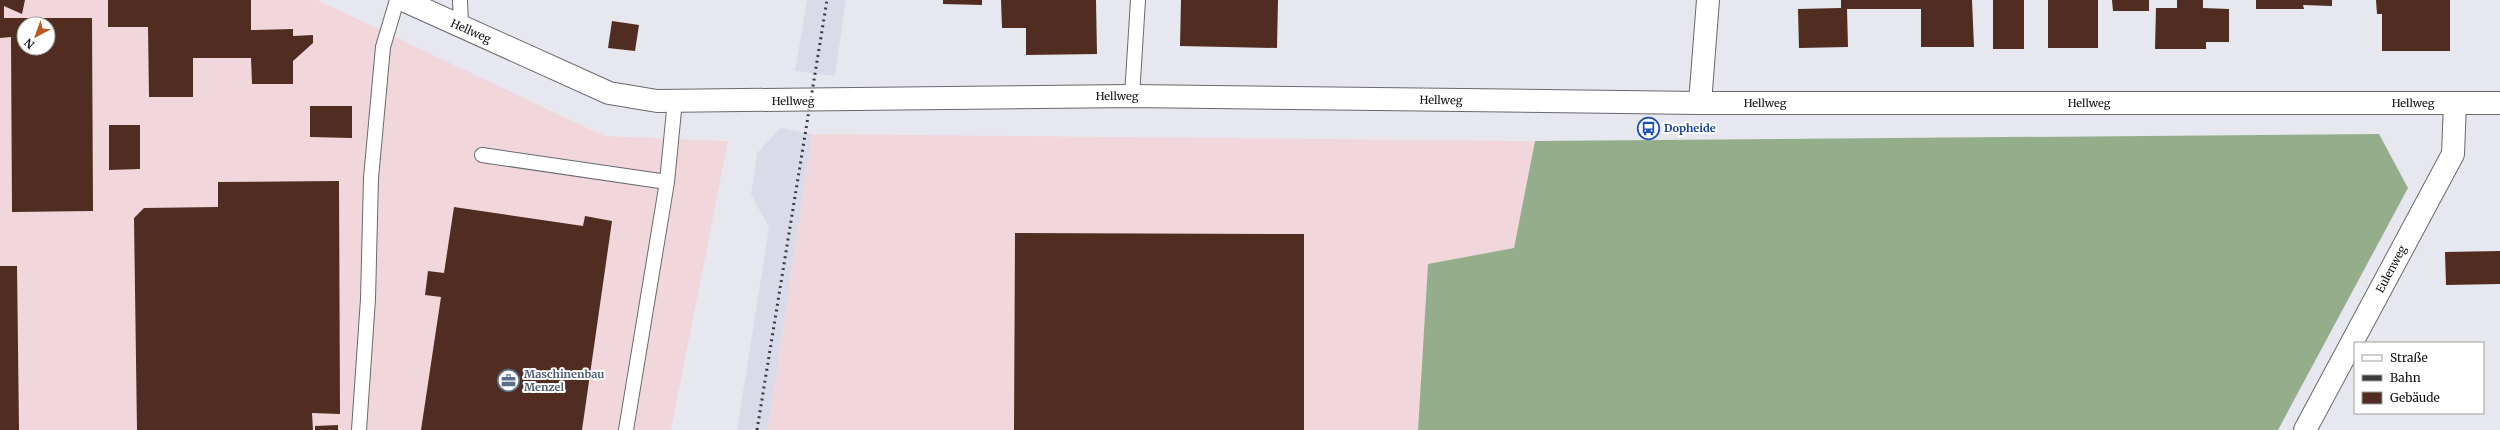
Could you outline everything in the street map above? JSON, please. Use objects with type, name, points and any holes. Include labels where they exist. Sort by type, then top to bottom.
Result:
[{"type":"street","name":"Hellweg","points":[[403,0],[609,93],[657,101],[1132,96],[1700,103],[2500,103]]},
{"type":"street","points":[[1700,103],[1708,0]]},
{"type":"street","name":"Eulenweg","points":[[2306,430],[2453,154],[2456,103]]},
{"type":"lane","points":[[359,430],[368,299],[371,178],[383,48],[397,0]]},
{"type":"lane","points":[[460,0],[461,26]]},
{"type":"lane","points":[[1132,96],[1138,0]]},
{"type":"lane","points":[[626,430],[667,182],[675,100]]},
{"type":"lane","points":[[482,155],[667,182]]},
{"type":"shaded area","points":[[0,0],[317,0],[604,136],[728,141],[671,430],[0,430]]},
{"type":"shaded area","points":[[807,0],[846,0],[835,76],[795,71]]},
{"type":"shaded area","points":[[781,128],[812,134],[768,430],[737,430],[769,228],[751,194],[757,153]]},
{"type":"shaded area","points":[[812,134],[1535,141],[1514,248],[1428,265],[1418,430],[768,430]]},
{"type":"green space","points":[[2379,134],[2408,188],[2278,430],[1418,430],[1428,264],[1514,248],[1535,141]]},
{"type":"building","points":[[0,0],[25,0],[22,14],[4,6],[4,18],[16,18],[16,56],[56,56],[56,18],[92,18],[93,211],[12,212],[11,37],[0,38]]},
{"type":"building","points":[[108,0],[251,0],[251,30],[293,29],[293,36],[313,35],[313,43],[293,61],[293,84],[252,84],[251,58],[193,58],[193,97],[149,97],[148,27],[108,27]]},
{"type":"building","points":[[943,0],[982,0],[982,5],[943,4]]},
{"type":"building","points":[[1001,0],[1096,0],[1097,54],[1026,55],[1026,28],[1002,28]]},
{"type":"building","points":[[1181,0],[1278,0],[1277,48],[1180,46]]},
{"type":"building","points":[[1841,0],[1972,0],[1974,47],[1921,47],[1921,9],[1847,9],[1848,47],[1799,48],[1798,9],[1841,8]]},
{"type":"building","points":[[1993,0],[2024,0],[2024,49],[1993,49]]},
{"type":"building","points":[[2048,0],[2098,0],[2098,48],[2048,48]]},
{"type":"building","points":[[2112,0],[2149,0],[2149,11],[2113,11]]},
{"type":"building","points":[[2177,0],[2203,0],[2203,8],[2229,9],[2229,42],[2206,42],[2206,49],[2155,49],[2156,8],[2177,8]]},
{"type":"building","points":[[2256,0],[2332,0],[2332,6],[2303,5],[2304,9],[2256,9]]},
{"type":"building","points":[[2376,0],[2450,0],[2450,51],[2382,51],[2382,14],[2377,14]]},
{"type":"building","points":[[612,21],[639,25],[635,51],[608,48]]},
{"type":"building","points":[[310,106],[352,106],[352,138],[310,137]]},
{"type":"building","points":[[109,125],[140,125],[140,169],[109,170]]},
{"type":"building","points":[[339,181],[340,414],[312,413],[313,430],[137,430],[134,218],[144,208],[218,207],[218,182]]},
{"type":"building","points":[[454,207],[583,226],[585,216],[612,221],[582,430],[421,430],[441,297],[425,295],[428,271],[444,273]]},
{"type":"building","points":[[1015,233],[1304,234],[1304,430],[1014,430]]},
{"type":"building","points":[[2500,251],[2500,284],[2446,285],[2445,252]]},
{"type":"building","points":[[0,266],[17,266],[19,430],[0,430]]},
{"type":"building","points":[[338,425],[338,430],[315,430],[315,426]]},
{"type":"railway","points":[[757,430],[827,0]]},
{"type":"place","name":"Dopheide","points":[[1648,128]]},
{"type":"place","name":"Maschinenbau Menzel","points":[[509,380]]}]
